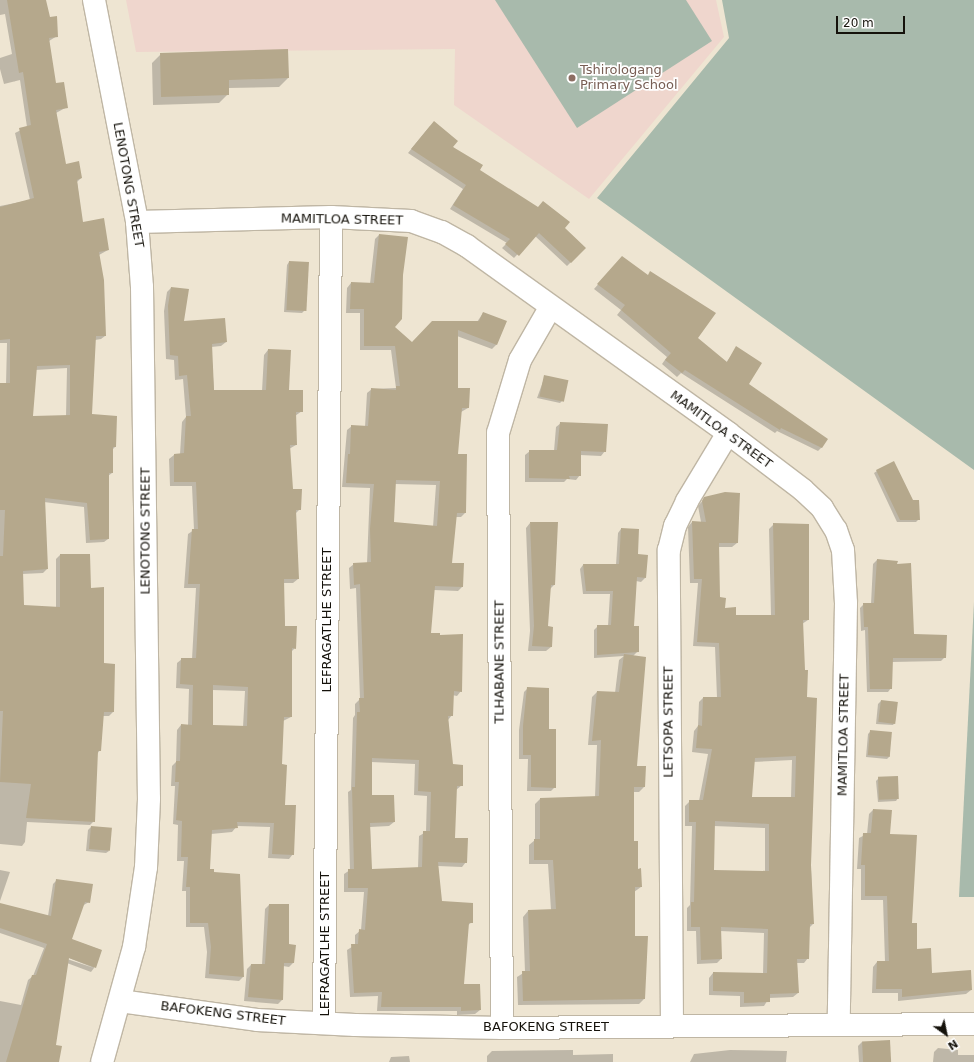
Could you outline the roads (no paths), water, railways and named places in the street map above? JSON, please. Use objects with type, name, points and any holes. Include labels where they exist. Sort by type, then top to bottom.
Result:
[{"type":"street","name":"LENOTONG STREET","points":[[94,0],[137,222],[142,287],[149,799],[145,874],[134,947],[102,1062]]},
{"type":"street","name":"MAMITLOA STREET","points":[[137,222],[330,217],[411,221],[442,232],[467,246],[550,308],[728,433],[803,490],[822,508],[836,530],[843,550],[846,603],[839,1024]]},
{"type":"street","name":"LEFRAGATLHE STREET","points":[[324,1023],[330,217]]},
{"type":"street","name":"TLHABANE STREET","points":[[502,1028],[498,433],[520,360],[550,308]]},
{"type":"street","name":"LETSOPA STREET","points":[[672,1026],[669,550],[675,526],[684,507],[728,433]]},
{"type":"street","name":"BAFOKENG STREET","points":[[120,1001],[256,1020],[502,1028],[974,1024]]},
{"type":"place","name":"Tshirologang Primary School","points":[[572,78]]}]
